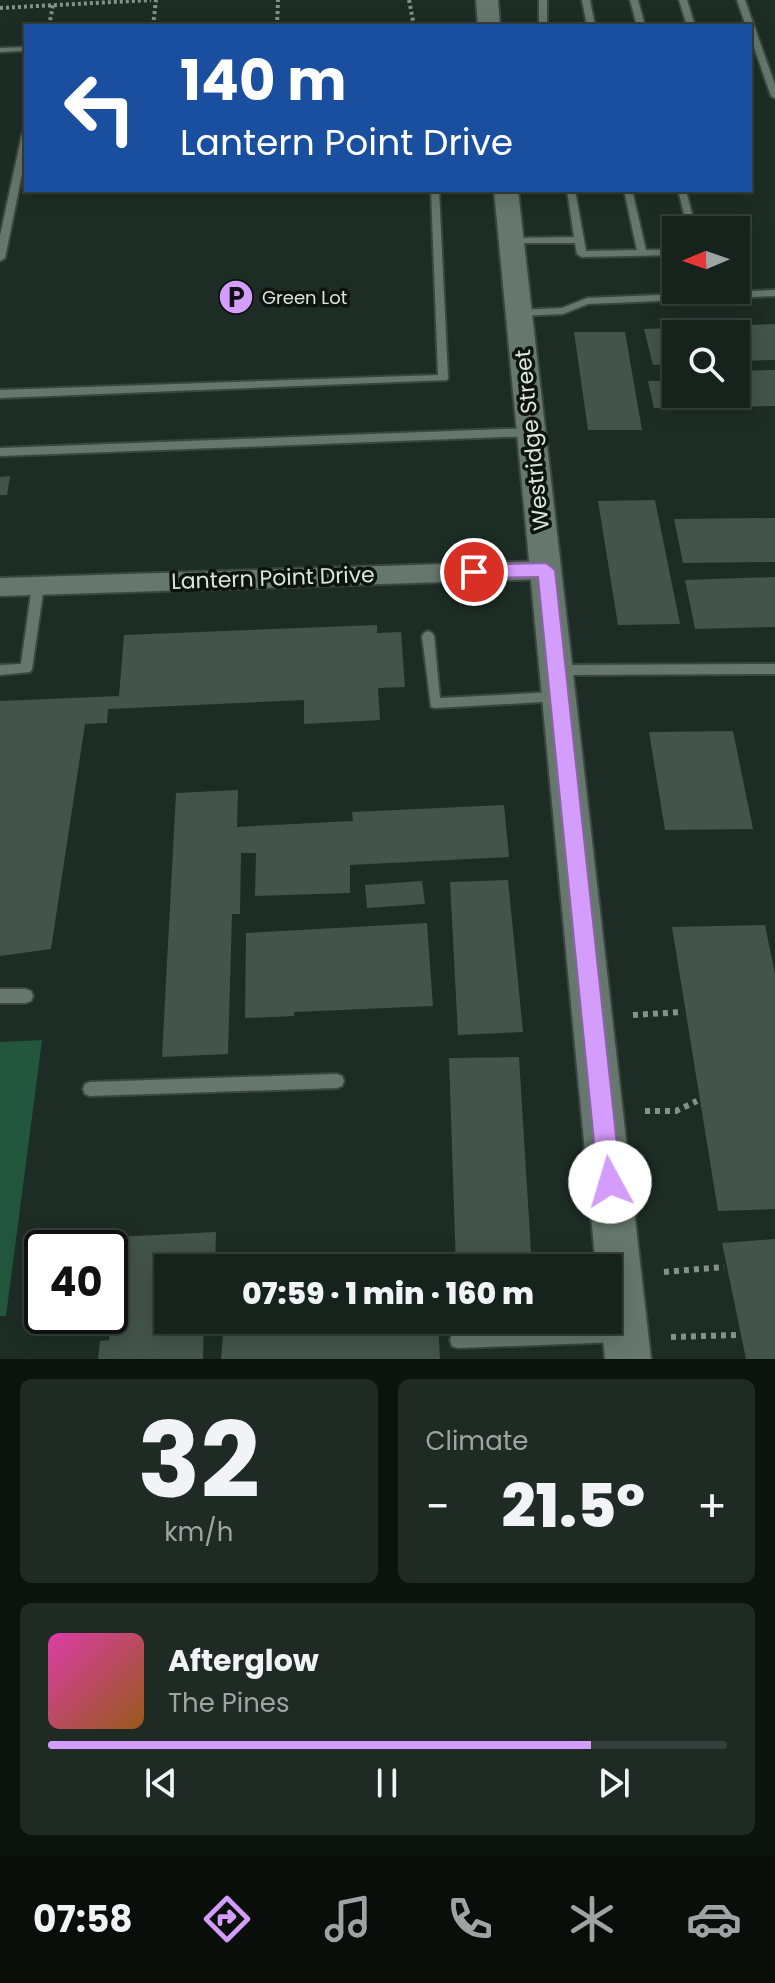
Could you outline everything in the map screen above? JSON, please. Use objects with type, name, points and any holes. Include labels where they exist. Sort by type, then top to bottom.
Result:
[{"type":"street","points":[[487,0],[489,24]]},
{"type":"street","name":"Westridge Street","points":[[506,192],[627,1346]]},
{"type":"street","name":"Lantern Point Drive","points":[[0,587],[546,570]]},
{"type":"lane","points":[[543,0],[543,24]]},
{"type":"lane","points":[[586,0],[591,24]]},
{"type":"lane","points":[[634,0],[640,24]]},
{"type":"lane","points":[[683,0],[690,24]]},
{"type":"lane","points":[[741,0],[750,24]]},
{"type":"lane","points":[[752,31],[775,96]]},
{"type":"lane","points":[[0,50],[24,49]]},
{"type":"lane","points":[[0,258],[24,144]]},
{"type":"lane","points":[[0,394],[443,378],[435,192]]},
{"type":"lane","points":[[571,192],[582,254],[662,252]]},
{"type":"lane","points":[[628,192],[642,253]]},
{"type":"lane","points":[[682,192],[688,216]]},
{"type":"lane","points":[[512,241],[579,240]]},
{"type":"lane","points":[[519,313],[563,311],[587,301],[775,293]]},
{"type":"lane","points":[[0,452],[532,432]]},
{"type":"lane","points":[[0,670],[26,669],[38,586]]},
{"type":"lane","points":[[428,636],[435,703],[558,684],[775,669]]},
{"type":"lane","points":[[0,996],[26,996]]},
{"type":"lane","points":[[90,1089],[337,1081]]},
{"type":"lane","points":[[458,1340],[627,1346]]},
{"type":"path","points":[[0,8],[153,0],[153,24]]},
{"type":"path","points":[[277,24],[278,0]]},
{"type":"path","points":[[409,0],[414,24]]},
{"type":"path","points":[[49,24],[53,5]]},
{"type":"path","points":[[633,1015],[683,1012]]},
{"type":"path","points":[[645,1111],[676,1111],[697,1101]]},
{"type":"path","points":[[664,1272],[724,1267]]},
{"type":"path","points":[[671,1337],[738,1335]]},
{"type":"green space","points":[[42,1040],[6,1316],[0,1316],[0,1042]]},
{"type":"building","points":[[775,324],[775,360],[750,361],[750,325]]},
{"type":"building","points":[[662,328],[662,365],[653,365],[644,329]]},
{"type":"building","points":[[574,332],[625,332],[642,430],[588,430]]},
{"type":"building","points":[[775,370],[775,406],[750,406],[750,371]]},
{"type":"building","points":[[648,381],[662,381],[662,408],[654,408]]},
{"type":"building","points":[[10,476],[7,495],[0,495],[0,477]]},
{"type":"building","points":[[655,500],[680,624],[618,625],[598,501]]},
{"type":"building","points":[[775,518],[775,562],[683,563],[674,519]]},
{"type":"building","points":[[775,577],[775,627],[695,629],[685,580]]},
{"type":"building","points":[[377,625],[377,633],[401,632],[405,687],[378,688],[380,720],[304,724],[304,700],[108,709],[107,723],[85,724],[51,949],[0,956],[0,701],[119,696],[124,635]]},
{"type":"building","points":[[733,731],[753,829],[665,830],[649,732]]},
{"type":"building","points":[[238,790],[237,827],[353,821],[352,812],[504,805],[509,857],[350,865],[350,893],[255,896],[256,853],[241,853],[240,914],[232,914],[228,1054],[162,1057],[176,793]]},
{"type":"building","points":[[508,880],[523,1032],[458,1035],[450,882]]},
{"type":"building","points":[[422,881],[425,904],[367,908],[365,885]]},
{"type":"building","points":[[427,923],[433,1006],[294,1012],[294,1016],[245,1018],[246,933]]},
{"type":"building","points":[[765,925],[775,974],[775,1209],[718,1211],[672,927]]},
{"type":"building","points":[[519,1057],[531,1254],[456,1254],[449,1058]]},
{"type":"building","points":[[216,1232],[215,1254],[154,1254],[154,1334],[204,1334],[203,1359],[98,1359],[100,1341],[109,1340],[109,1334],[128,1334],[128,1236]]},
{"type":"building","points":[[775,1239],[775,1359],[746,1359],[722,1243]]},
{"type":"building","points":[[223,1334],[439,1334],[440,1359],[221,1359]]},
{"type":"place","name":"Green Lot","points":[[236,297]]},
{"type":"route","points":[[474,572],[546,570],[610,1182]]}]
